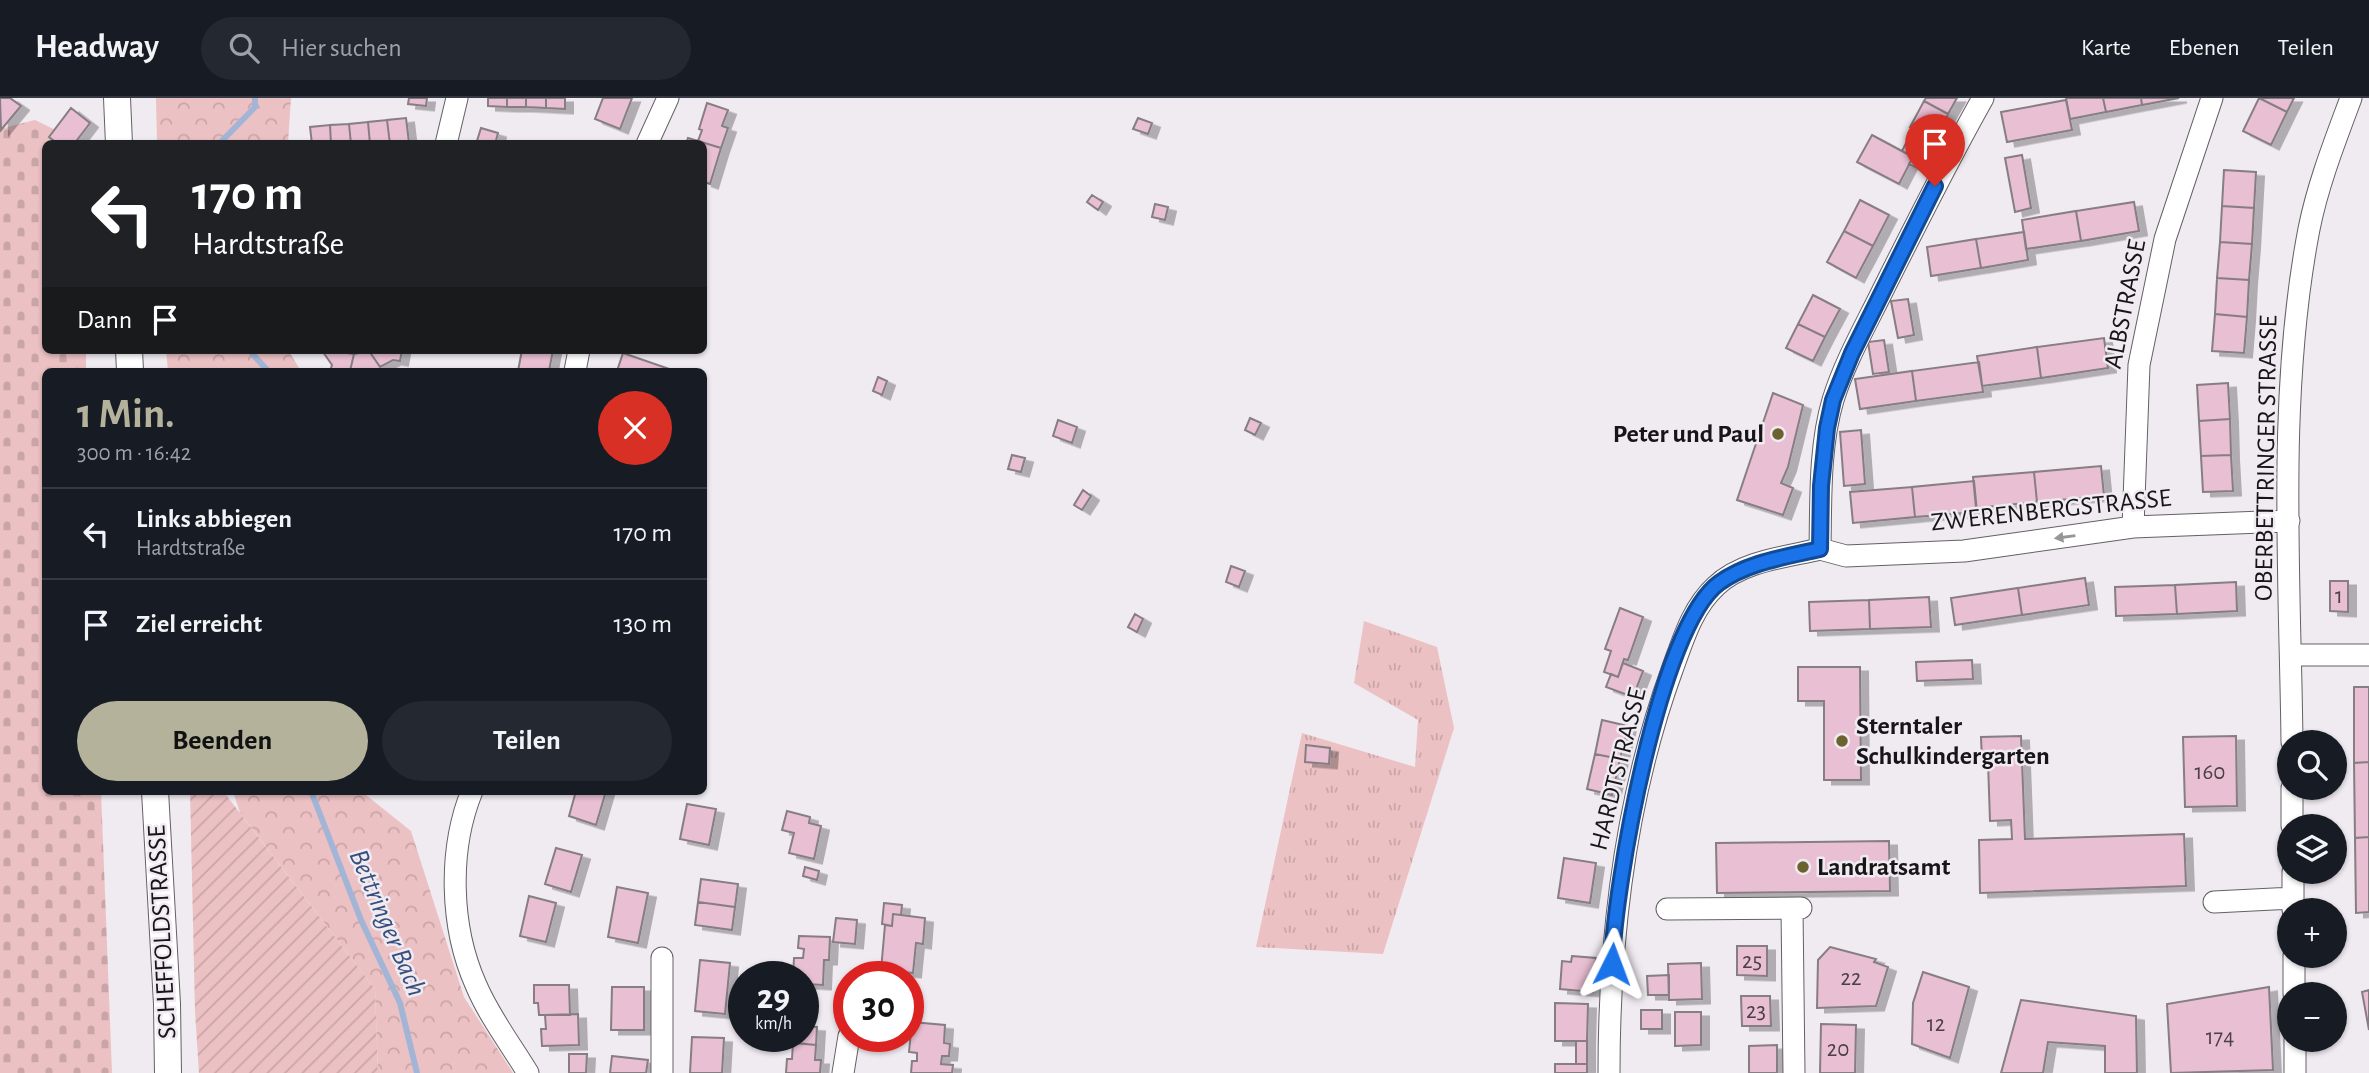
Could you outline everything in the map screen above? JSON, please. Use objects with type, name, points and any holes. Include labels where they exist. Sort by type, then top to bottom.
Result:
[{"type":"main road","points":[[117,98],[119,140]]},
{"type":"main road","name":"SCHEFFOLDSTRASSE","points":[[155,795],[167,1004],[168,1073]]},
{"type":"street","points":[[447,140],[457,98]]},
{"type":"street","points":[[649,140],[668,98]]},
{"type":"street","points":[[1820,549],[1821,486],[1833,400],[1852,353],[1946,164],[1983,98]]},
{"type":"street","name":"ALBSTRASSE","points":[[2133,527],[2139,365],[2165,239],[2212,98]]},
{"type":"street","name":"OBERBETTRINGER STRASSE","points":[[2292,730],[2290,378],[2298,290],[2309,226],[2327,160],[2351,98]]},
{"type":"street","name":"ZWERENBERGSTRASSE","points":[[1820,549],[1846,556],[1964,551],[2133,527],[2289,521]]},
{"type":"street","name":"HARDTSTRASSE","points":[[1609,1073],[1613,940],[1626,841],[1658,707],[1688,626],[1707,595],[1718,583],[1767,561],[1820,549]]},
{"type":"street","points":[[2291,655],[2369,655]]},
{"type":"street","points":[[470,795],[464,811],[457,854],[461,942],[476,986],[528,1073]]},
{"type":"street","points":[[2214,902],[2277,904]]},
{"type":"street","points":[[1667,909],[1797,908],[1794,1073]]},
{"type":"street","points":[[662,958],[662,1073]]},
{"type":"street","points":[[843,1073],[846,1052]]},
{"type":"street","points":[[2295,1052],[2295,1073]]},
{"type":"green space","points":[[156,98],[291,98],[288,140],[157,140]]},
{"type":"green space","points":[[35,120],[76,140],[42,140],[42,354],[86,354],[86,368],[42,368],[42,795],[101,795],[112,1073],[0,1073],[0,129]]},
{"type":"green space","points":[[166,354],[290,354],[299,368],[168,368]]},
{"type":"green space","points":[[1364,621],[1437,647],[1454,728],[1383,954],[1256,947],[1302,733],[1415,767],[1418,720],[1354,683]]},
{"type":"green space","points":[[190,795],[226,795],[375,989],[378,1073],[199,1073]]},
{"type":"green space","points":[[234,795],[366,795],[411,831],[464,997],[513,1073],[378,1073],[375,989],[240,813]]},
{"type":"building","points":[[0,98],[10,98],[21,106],[1,130]]},
{"type":"building","points":[[409,98],[427,98],[426,106],[408,104]]},
{"type":"building","points":[[488,98],[507,98],[507,107],[488,106]]},
{"type":"building","points":[[507,98],[526,98],[526,107],[507,107]]},
{"type":"building","points":[[526,98],[546,98],[546,108],[526,107]]},
{"type":"building","points":[[546,98],[565,98],[565,109],[546,108]]},
{"type":"building","points":[[603,98],[632,98],[620,129],[595,119]]},
{"type":"building","points":[[1926,98],[1957,98],[1948,114],[1924,101]]},
{"type":"building","points":[[2066,98],[2103,98],[2106,112],[2070,119]]},
{"type":"building","points":[[2103,98],[2141,98],[2142,105],[2106,112]]},
{"type":"building","points":[[2141,98],[2179,98],[2142,105]]},
{"type":"building","points":[[2259,98],[2294,98],[2287,112]]},
{"type":"building","points":[[2259,98],[2287,112],[2271,145],[2243,131]]},
{"type":"building","points":[[2066,100],[2072,130],[2007,142],[2001,112]]},
{"type":"building","points":[[1924,101],[1948,114],[1934,140],[1910,127]]},
{"type":"building","points":[[707,103],[728,110],[722,126],[728,128],[721,148],[707,144],[707,140],[698,140],[702,130],[699,129]]},
{"type":"building","points":[[71,108],[90,123],[77,140],[53,140],[49,137]]},
{"type":"building","points":[[406,118],[409,140],[390,140],[387,120]]},
{"type":"building","points":[[1138,118],[1152,123],[1148,134],[1133,129]]},
{"type":"building","points":[[387,120],[390,140],[370,140],[368,122]]},
{"type":"building","points":[[368,122],[370,140],[351,140],[349,124]]},
{"type":"building","points":[[349,124],[351,140],[331,140],[330,125]]},
{"type":"building","points":[[330,125],[331,140],[312,140],[310,127]]},
{"type":"building","points":[[481,128],[498,133],[496,140],[477,140]]},
{"type":"building","points":[[1872,135],[1913,157],[1899,184],[1857,162]]},
{"type":"building","points":[[1907,141],[1930,153],[1921,170],[1909,164],[1913,157],[1902,151]]},
{"type":"building","points":[[707,144],[721,148],[710,184],[707,183]]},
{"type":"building","points":[[2022,155],[2031,208],[2015,212],[2005,158]]},
{"type":"building","points":[[2224,170],[2256,172],[2254,208],[2222,206]]},
{"type":"building","points":[[1092,195],[1103,202],[1098,210],[1087,202]]},
{"type":"building","points":[[1860,200],[1889,215],[1873,246],[1844,231]]},
{"type":"building","points":[[2134,202],[2139,231],[2081,241],[2076,211]]},
{"type":"building","points":[[1155,204],[1168,207],[1165,220],[1152,217]]},
{"type":"building","points":[[2222,206],[2254,208],[2252,244],[2220,242]]},
{"type":"building","points":[[2076,211],[2081,241],[2026,249],[2022,220]]},
{"type":"building","points":[[1844,231],[1873,246],[1856,278],[1827,262]]},
{"type":"building","points":[[2024,232],[2028,260],[1981,268],[1976,239]]},
{"type":"building","points":[[1976,239],[1981,268],[1931,276],[1927,247]]},
{"type":"building","points":[[2220,242],[2252,244],[2249,280],[2217,278]]},
{"type":"building","points":[[2217,278],[2249,280],[2247,317],[2215,314]]},
{"type":"building","points":[[1813,295],[1840,309],[1825,337],[1798,324]]},
{"type":"building","points":[[1908,299],[1914,335],[1898,338],[1891,301]]},
{"type":"building","points":[[2215,314],[2247,317],[2244,353],[2212,351]]},
{"type":"building","points":[[1798,324],[1825,337],[1813,361],[1786,348]]},
{"type":"building","points":[[2104,338],[2108,368],[2041,378],[2037,347]]},
{"type":"building","points":[[1884,340],[1889,372],[1873,374],[1868,342]]},
{"type":"building","points":[[2037,347],[2041,378],[1982,386],[1977,356]]},
{"type":"building","points":[[324,354],[354,354],[351,368],[331,368],[332,365]]},
{"type":"building","points":[[354,354],[371,354],[381,368],[351,368]]},
{"type":"building","points":[[371,354],[401,354],[400,361],[393,360],[380,367]]},
{"type":"building","points":[[521,354],[552,354],[550,368],[519,368]]},
{"type":"building","points":[[623,354],[626,354],[666,368],[618,368]]},
{"type":"building","points":[[1979,362],[1983,392],[1916,401],[1912,371]]},
{"type":"building","points":[[1912,371],[1916,401],[1860,409],[1855,379]]},
{"type":"building","points":[[878,377],[887,381],[882,395],[873,391]]},
{"type":"building","points":[[2228,383],[2230,419],[2199,421],[2197,385]]},
{"type":"building","points":[[1773,393],[1803,405],[1788,467],[1781,483],[1793,488],[1783,515],[1737,500]]},
{"type":"building","points":[[1250,418],[1261,423],[1255,435],[1245,430]]},
{"type":"building","points":[[2230,419],[2231,455],[2201,456],[2199,421]]},
{"type":"building","points":[[1058,420],[1077,427],[1072,443],[1053,436]]},
{"type":"building","points":[[1861,430],[1865,484],[1844,486],[1840,432]]},
{"type":"building","points":[[1012,455],[1025,458],[1021,472],[1008,469]]},
{"type":"building","points":[[2231,455],[2233,491],[2203,492],[2201,456]]},
{"type":"building","points":[[2101,466],[2104,496],[2037,502],[2034,472]]},
{"type":"building","points":[[2034,472],[2037,502],[1976,508],[1973,477]]},
{"type":"building","points":[[1974,481],[1977,512],[1915,517],[1912,487]]},
{"type":"building","points":[[1912,487],[1915,517],[1853,523],[1850,492]]},
{"type":"building","points":[[1083,490],[1091,496],[1082,510],[1074,505]]},
{"type":"building","points":[[1231,566],[1245,571],[1239,587],[1226,582]]},
{"type":"building","points":[[2085,578],[2089,605],[2022,615],[2018,588]]},
{"type":"building","points":[[2330,581],[2348,581],[2348,612],[2330,611]]},
{"type":"building","points":[[2236,582],[2237,611],[2177,614],[2175,585]]},
{"type":"building","points":[[2175,585],[2177,614],[2116,616],[2115,587]]},
{"type":"building","points":[[2018,588],[2022,615],[1955,625],[1951,598]]},
{"type":"building","points":[[1929,597],[1931,627],[1870,629],[1869,600]]},
{"type":"building","points":[[1869,600],[1870,629],[1810,631],[1809,602]]},
{"type":"building","points":[[1620,608],[1643,617],[1628,660],[1624,659],[1618,677],[1604,672],[1611,651],[1605,649]]},
{"type":"building","points":[[1135,614],[1143,619],[1137,632],[1128,627]]},
{"type":"building","points":[[1972,660],[1973,679],[1917,681],[1916,662]]},
{"type":"building","points":[[1623,663],[1643,671],[1633,697],[1606,687],[1611,674],[1618,677]]},
{"type":"building","name":"Sterntaler Schulkindergarten","points":[[1798,667],[1860,667],[1861,780],[1824,780],[1824,701],[1798,701]]},
{"type":"building","points":[[2354,687],[2369,687],[2369,762],[2354,763]]},
{"type":"building","points":[[1602,720],[1628,726],[1620,759],[1595,754]]},
{"type":"building","points":[[2021,736],[2025,839],[2184,834],[2186,886],[1980,893],[1979,840],[2012,839],[2011,820],[1990,821],[1988,762],[1982,762],[1981,737]]},
{"type":"building","points":[[2236,736],[2237,806],[2185,807],[2183,737]]},
{"type":"building","points":[[1306,745],[1330,748],[1329,764],[1305,762]]},
{"type":"building","points":[[1595,754],[1620,759],[1612,795],[1587,789]]},
{"type":"building","points":[[2369,762],[2369,837],[2355,838],[2354,763]]},
{"type":"building","points":[[575,795],[605,795],[596,825],[569,816]]},
{"type":"building","points":[[687,804],[716,809],[709,845],[680,839]]},
{"type":"building","points":[[787,811],[810,817],[809,823],[821,826],[814,859],[789,853],[794,833],[782,830]]},
{"type":"building","points":[[2369,837],[2369,912],[2356,913],[2355,838]]},
{"type":"building","name":"Landratsamt","points":[[1889,841],[1890,891],[1717,893],[1716,843]]},
{"type":"building","points":[[556,848],[582,855],[571,892],[545,884]]},
{"type":"building","points":[[1564,858],[1596,863],[1590,903],[1558,898]]},
{"type":"building","points":[[805,867],[819,871],[817,880],[803,876]]},
{"type":"building","points":[[701,879],[738,884],[735,907],[698,902]]},
{"type":"building","points":[[617,887],[648,893],[638,943],[608,937]]},
{"type":"building","points":[[529,896],[556,903],[546,942],[520,936]]},
{"type":"building","points":[[698,902],[735,907],[732,930],[695,925]]},
{"type":"building","points":[[884,903],[902,905],[901,915],[893,914],[892,926],[882,924]]},
{"type":"building","points":[[893,914],[925,918],[923,944],[916,943],[914,961],[882,961],[885,925],[892,926]]},
{"type":"building","points":[[836,918],[857,920],[855,944],[833,942]]},
{"type":"building","points":[[799,936],[830,937],[829,960],[824,960],[823,985],[819,985],[819,961],[794,961],[794,958],[803,958],[804,949],[798,948]]},
{"type":"building","points":[[1737,946],[1767,946],[1767,976],[1737,975]]},
{"type":"building","points":[[1830,947],[1876,959],[1874,962],[1888,967],[1876,1006],[1817,1008],[1818,960]]},
{"type":"building","points":[[1572,956],[1596,958],[1593,992],[1560,989],[1562,961],[1571,962]]},
{"type":"building","points":[[700,960],[728,963],[725,1014],[695,1011]]},
{"type":"building","points":[[1701,963],[1702,999],[1669,1000],[1668,964]]},
{"type":"building","points":[[1923,972],[1969,987],[1950,1058],[1912,1044],[1913,1003]]},
{"type":"building","points":[[1669,975],[1669,995],[1648,995],[1647,976]]},
{"type":"building","points":[[534,985],[569,985],[570,1015],[539,1015],[538,1003],[534,1003]]},
{"type":"building","points":[[612,987],[644,987],[644,1030],[611,1030]]},
{"type":"building","points":[[2269,987],[2273,1070],[2171,1073],[2167,1004]]},
{"type":"building","points":[[2369,990],[2369,1030],[2362,992]]},
{"type":"building","points":[[1741,996],[1770,996],[1771,1026],[1742,1026]]},
{"type":"building","points":[[2021,1000],[2136,1016],[2137,1073],[2105,1073],[2105,1046],[2048,1042],[2043,1073],[2001,1073]]},
{"type":"building","points":[[1555,1003],[1588,1004],[1587,1041],[1555,1041]]},
{"type":"building","points":[[1641,1010],[1662,1010],[1662,1029],[1641,1029]]},
{"type":"building","points":[[1675,1012],[1701,1012],[1701,1045],[1675,1046]]},
{"type":"building","points":[[578,1014],[579,1045],[542,1046],[541,1029],[546,1029],[545,1015]]},
{"type":"building","points":[[924,1023],[945,1025],[944,1043],[950,1044],[949,1056],[942,1056],[941,1064],[953,1065],[952,1073],[911,1073],[912,1061],[917,1061],[917,1053],[909,1052],[924,1052]]},
{"type":"building","points":[[1821,1024],[1856,1025],[1855,1073],[1820,1073]]},
{"type":"building","points":[[692,1037],[724,1038],[722,1073],[690,1073]]},
{"type":"building","points":[[1576,1041],[1587,1041],[1587,1064],[1576,1064]]},
{"type":"building","points":[[1777,1045],[1777,1073],[1749,1073],[1749,1046]]},
{"type":"building","points":[[792,1052],[816,1052],[815,1060],[821,1060],[820,1073],[786,1073],[787,1059],[792,1059]]},
{"type":"building","points":[[569,1054],[587,1054],[586,1073],[569,1073]]},
{"type":"building","points":[[612,1056],[648,1060],[646,1073],[610,1073]]},
{"type":"building","points":[[1555,1064],[1587,1064],[1587,1073],[1555,1073]]},
{"type":"waterway","name":"Bettringer Bach","points":[[223,140],[255,107],[255,98]]},
{"type":"waterway","name":"Bettringer Bach","points":[[253,354],[265,368]]},
{"type":"waterway","name":"Bettringer Bach","points":[[313,795],[361,920],[400,1003],[417,1073]]},
{"type":"place","name":"Peter und Paul","points":[[1778,434]]},
{"type":"place","name":"Sterntaler Schulkindergarten","points":[[1842,741]]},
{"type":"place","name":"Landratsamt","points":[[1803,867]]},
{"type":"route","points":[[1612,964],[1626,841],[1658,707],[1688,626],[1707,595],[1718,583],[1767,561],[1820,549],[1821,486],[1833,400],[1852,353],[1935,186]]}]
